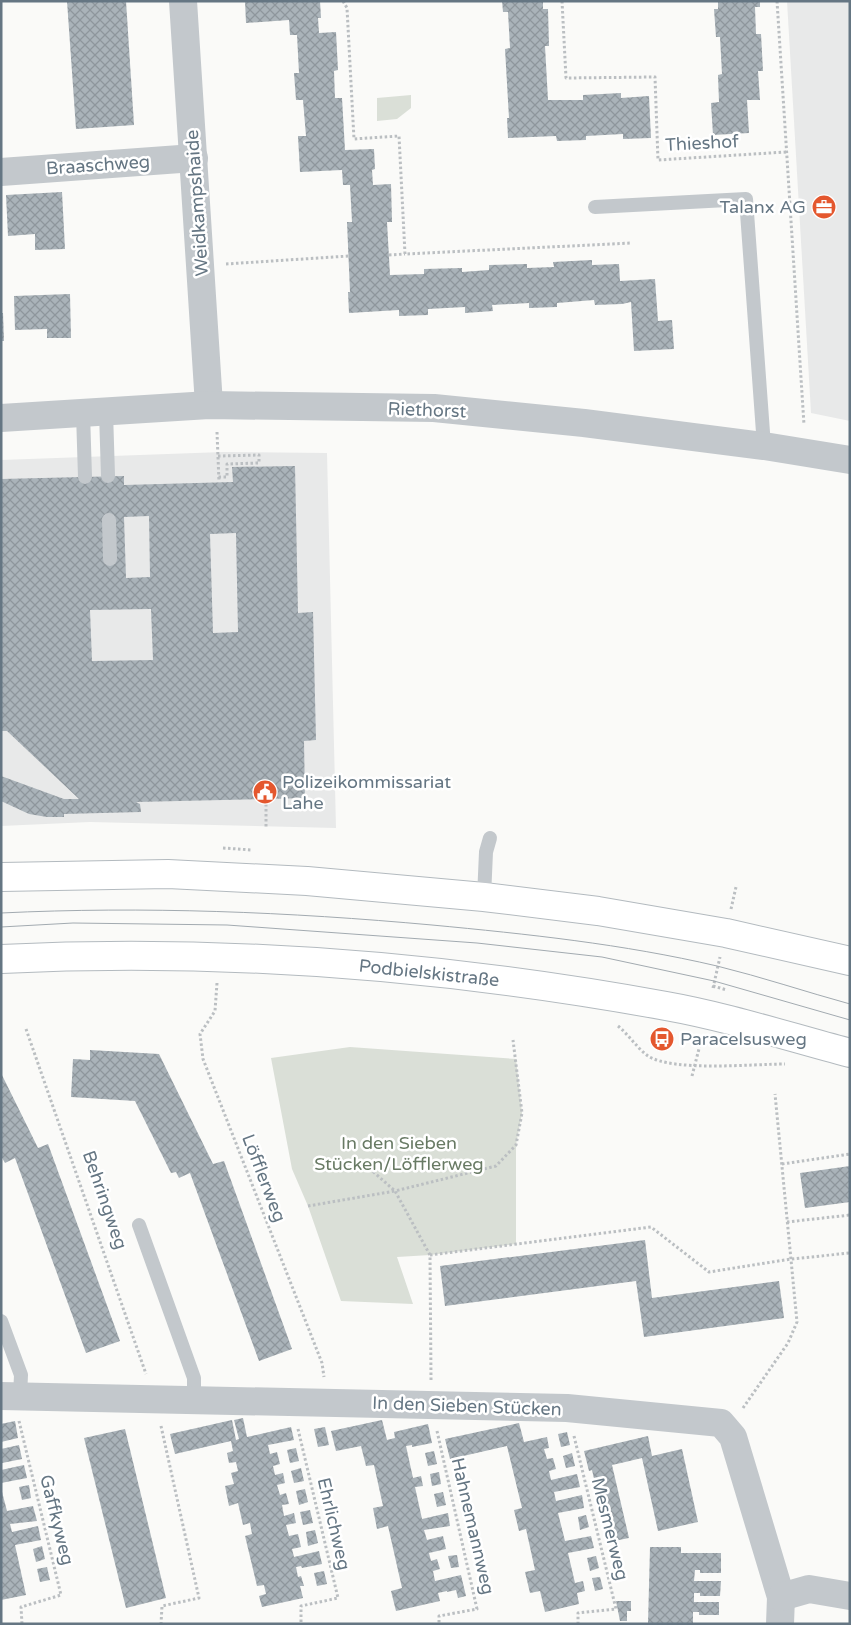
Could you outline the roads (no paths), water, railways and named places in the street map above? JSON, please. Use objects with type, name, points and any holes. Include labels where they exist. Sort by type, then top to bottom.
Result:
[{"type":"main road","points":[[1,877],[168,874],[307,881],[484,897],[598,911],[706,930],[850,961]]},
{"type":"main road","name":"Podbielskistraße","points":[[1,959],[77,955],[227,956],[314,961],[477,976],[666,1006],[850,1053]]},
{"type":"street","name":"Weidkampshaide","points":[[183,1],[210,405]]},
{"type":"street","name":"Braaschweg","points":[[1,172],[194,158]]},
{"type":"street","name":"Riethorst","points":[[1,418],[210,405],[443,409],[584,423],[764,446],[850,460]]},
{"type":"street","name":"In den Sieben Stücken","points":[[12,1396],[151,1387],[194,1399],[567,1408],[720,1424],[733,1437],[781,1597]]},
{"type":"street","points":[[780,1624],[781,1597],[809,1589],[850,1596]]},
{"type":"lane","points":[[595,207],[746,199],[764,446]]},
{"type":"lane","points":[[95,412],[108,476]]},
{"type":"lane","points":[[85,477],[95,412]]},
{"type":"lane","points":[[109,520],[110,559]]},
{"type":"lane","points":[[484,897],[486,852],[490,838]]},
{"type":"lane","name":"Behringweg","points":[[139,1225],[194,1378],[194,1399]]},
{"type":"lane","points":[[1,1320],[21,1375],[12,1396]]},
{"type":"tram line","points":[[1,913],[163,910],[271,914],[378,920],[503,932],[611,946],[682,958],[734,970],[850,1004]]},
{"type":"tram line","points":[[1,927],[73,923],[227,925],[477,943],[602,957],[714,981],[850,1020]]},
{"type":"place","name":"Talanx AG","points":[[824,207]]},
{"type":"place","name":"Polizeikommissariat Lahe","points":[[265,792]]},
{"type":"place","name":"Paracelsusweg","points":[[662,1039]]},
{"type":"park label","name":"In den Sieben Stücken/Löfflerweg","points":[[399,1153]]}]
